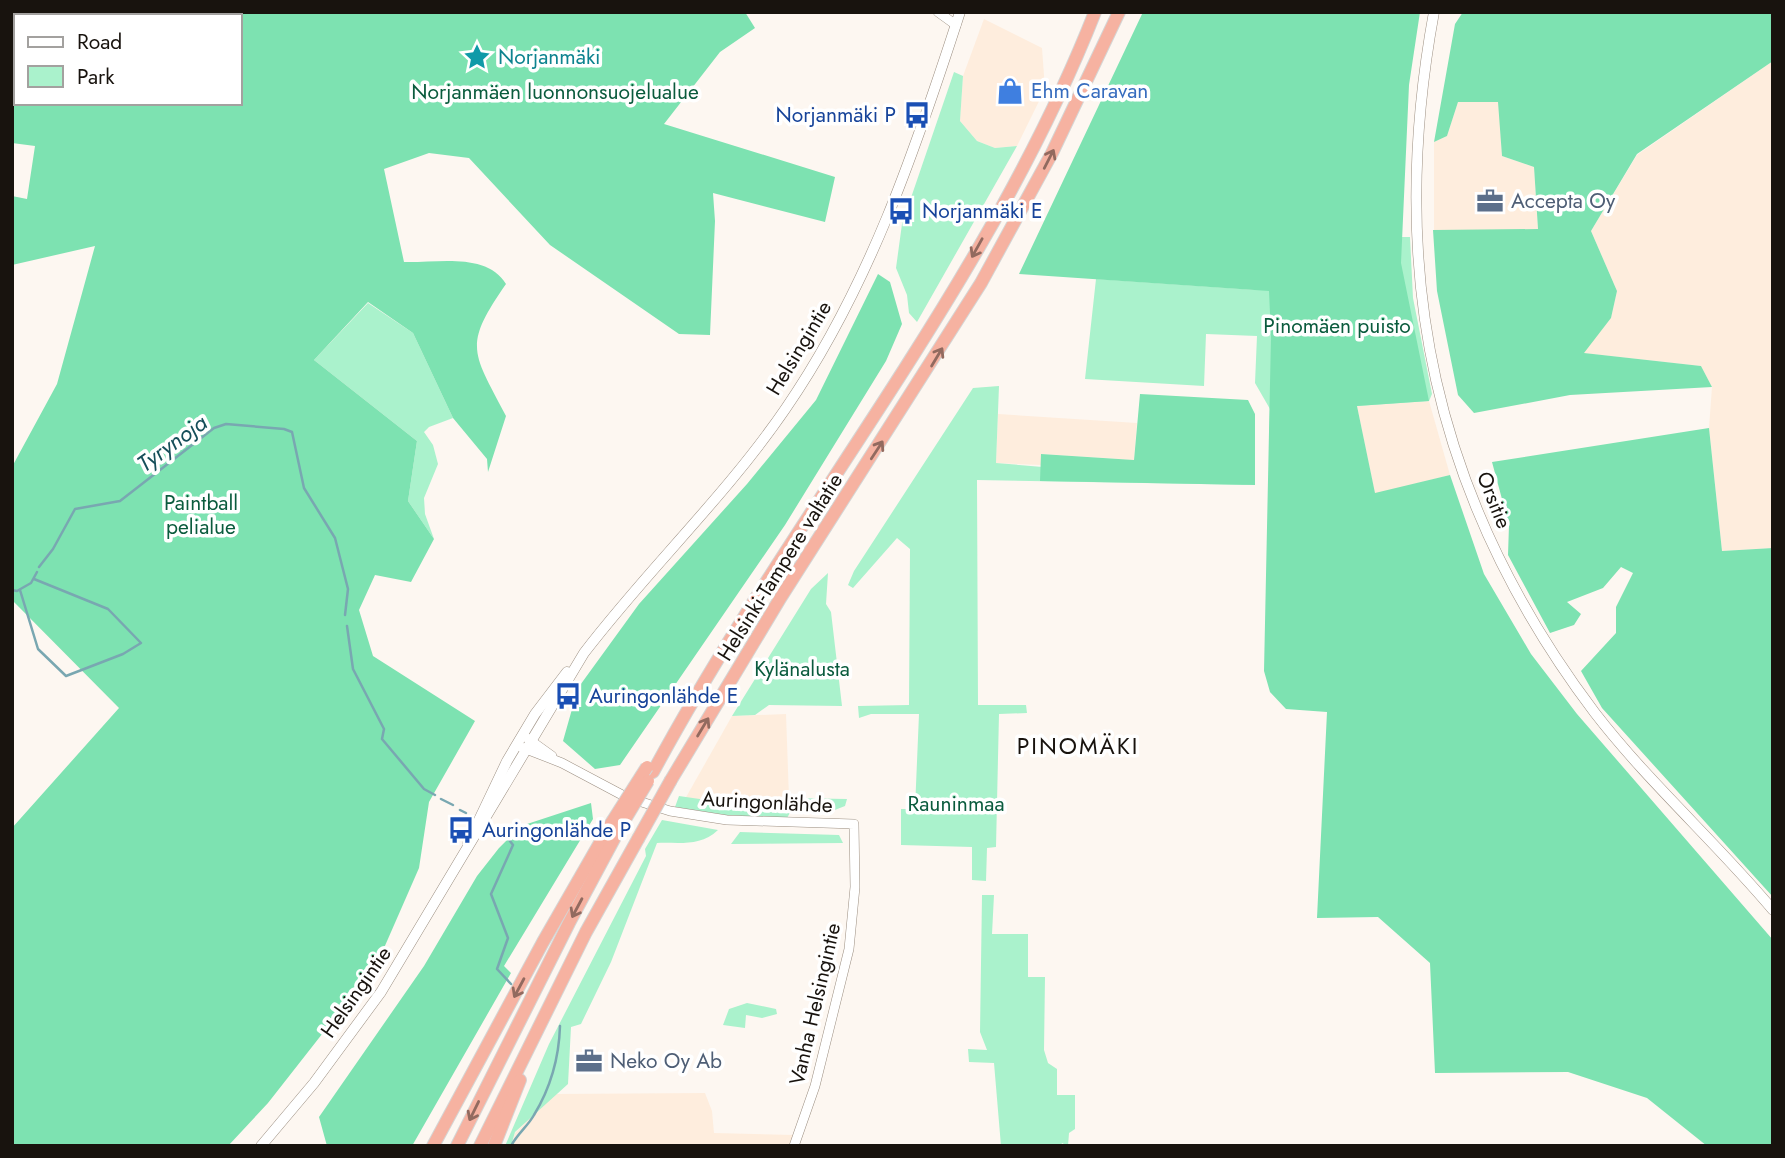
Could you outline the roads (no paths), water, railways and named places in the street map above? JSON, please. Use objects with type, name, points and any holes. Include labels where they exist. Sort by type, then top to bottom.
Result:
[{"type":"highway","name":"Helsinki-Tampere valtatie","points":[[457,1146],[617,824],[689,705],[964,273],[1030,151],[1095,12]]},
{"type":"highway","name":"Helsinki-Tampere valtatie","points":[[480,1146],[535,1033],[671,780],[781,597],[981,283],[1052,153],[1119,12]]},
{"type":"highway","points":[[433,1146],[542,943],[617,824]]},
{"type":"highway","points":[[494,1146],[535,1033]]},
{"type":"main road","name":"Helsingintie","points":[[261,1146],[314,1083],[381,992],[467,850],[524,743],[584,653],[618,609],[762,440],[824,349],[876,247],[918,139],[960,12]]},
{"type":"main road","name":"Orsitie","points":[[1434,12],[1424,68],[1415,170],[1419,276],[1425,325],[1441,399],[1472,496],[1510,584],[1562,667],[1597,715],[1773,910]]},
{"type":"street","points":[[938,12],[956,25]]},
{"type":"street","name":"Auringonlähde","points":[[524,743],[626,797],[670,811],[727,820],[854,824]]},
{"type":"street","name":"Vanha Helsingintie","points":[[794,1146],[815,1086],[849,949],[855,887],[854,824]]},
{"type":"waterway","name":"Tyrynoja","points":[[39,567],[53,549],[75,509],[120,501],[214,428],[226,424],[284,429],[292,432],[304,488],[335,538],[348,589],[345,615]]},
{"type":"waterway","name":"Tyrynoja","points":[[12,590],[17,591],[31,583],[37,572]]},
{"type":"waterway","points":[[20,590],[38,649],[66,676],[123,654],[141,643],[108,609],[34,579]]},
{"type":"waterway","name":"Tyrynoja","points":[[347,626],[353,669],[384,729],[382,739],[424,789],[435,795]]},
{"type":"waterway","points":[[441,799],[453,805]]},
{"type":"waterway","points":[[460,810],[466,813]]},
{"type":"waterway","points":[[490,826],[500,832]]},
{"type":"waterway","name":"Tyrynoja","points":[[507,837],[513,845],[491,894],[508,938],[497,969],[511,984]]},
{"type":"waterway","name":"Tyrynoja","points":[[511,1146],[532,1119],[545,1094],[556,1061],[560,1026]]},
{"type":"place","name":"Norjanmäki","points":[[477,57]]},
{"type":"place","name":"Ehm Caravan","points":[[1010,91]]},
{"type":"place","name":"Norjanmäki P","points":[[917,115]]},
{"type":"place","name":"Accepta Oy","points":[[1490,201]]},
{"type":"place","name":"Norjanmäki E","points":[[901,211]]},
{"type":"place","name":"Auringonlähde E","points":[[568,696]]},
{"type":"place","name":"Auringonlähde P","points":[[461,830]]},
{"type":"place","name":"Neko Oy Ab","points":[[589,1061]]},
{"type":"district","name":"PINOMÄKI","points":[[1078,746]]},
{"type":"park label","name":"Norjanmäen luonnonsuojelualue","points":[[555,92]]},
{"type":"park label","name":"Pinomäen puisto","points":[[1337,326]]},
{"type":"park label","name":"Paintball pelialue","points":[[201,515]]},
{"type":"park label","name":"Kylänalusta","points":[[802,669]]},
{"type":"park label","name":"Rauninmaa","points":[[956,804]]}]
